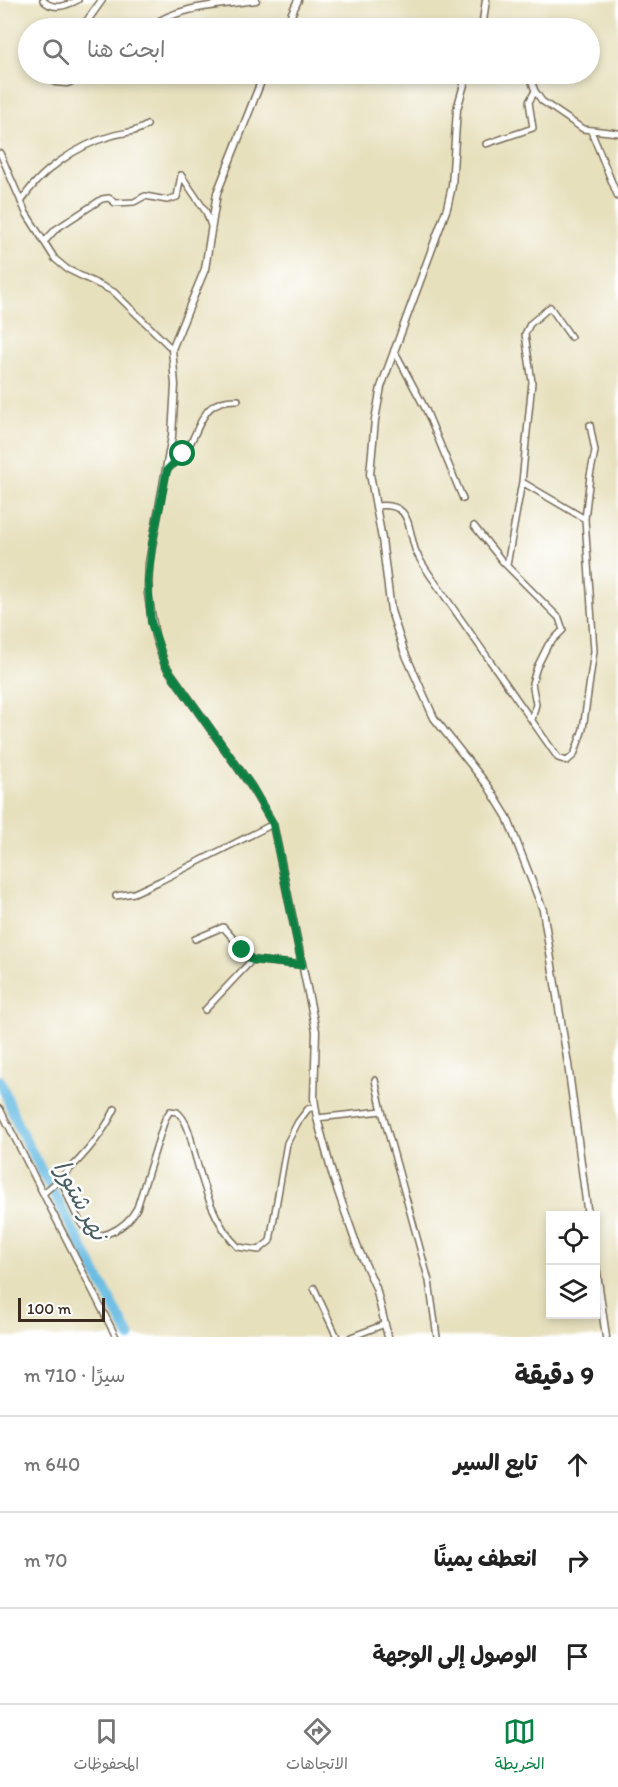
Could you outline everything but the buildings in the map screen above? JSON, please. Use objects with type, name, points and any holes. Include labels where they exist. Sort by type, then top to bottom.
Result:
[{"type":"street","points":[[43,0],[51,7],[57,7],[78,0]]},
{"type":"street","points":[[89,18],[102,0]]},
{"type":"street","points":[[168,18],[200,8],[256,0]]},
{"type":"street","points":[[290,18],[298,0]]},
{"type":"street","points":[[484,18],[486,0]]},
{"type":"street","points":[[260,84],[217,193],[205,269],[172,349],[174,410],[167,470],[148,581],[151,622],[157,644],[173,677],[251,786],[273,824],[316,1031],[315,1107],[317,1118],[333,1178],[357,1246],[376,1288],[388,1337]]},
{"type":"street","points":[[464,84],[458,110],[452,186],[447,208],[381,387],[370,466],[391,612],[404,651],[434,718],[488,786],[507,817],[543,910],[568,1064],[587,1211]]},
{"type":"street","points":[[533,84],[542,101],[583,129],[618,134]]},
{"type":"street","points":[[486,144],[533,128],[529,102],[536,92]]},
{"type":"street","points":[[21,201],[36,181],[55,165],[94,142],[140,130],[147,125]]},
{"type":"street","points":[[591,131],[618,197]]},
{"type":"street","points":[[0,153],[21,201],[44,242],[63,266],[114,292],[172,349]]},
{"type":"street","points":[[44,242],[56,229],[102,198],[110,198],[115,203],[134,202],[145,196],[167,200],[177,197],[181,175],[207,212],[211,226]]},
{"type":"street","points":[[507,565],[522,482],[532,382],[525,334],[530,324],[550,307],[572,337]]},
{"type":"street","points":[[394,350],[426,410],[463,499]]},
{"type":"street","points":[[167,470],[187,449],[207,410],[220,402],[238,400]]},
{"type":"street","points":[[376,506],[394,507],[405,514],[421,561],[558,758],[563,761],[571,758],[584,729],[594,651],[585,519],[595,450],[590,425]]},
{"type":"street","points":[[522,482],[585,519]]},
{"type":"street","points":[[474,526],[507,565],[559,618],[563,630],[548,645],[537,667],[532,683],[536,704],[532,720]]},
{"type":"street","points":[[116,896],[134,892],[160,881],[273,824]]},
{"type":"street","points":[[195,939],[223,927],[252,960],[302,965]]},
{"type":"street","points":[[205,1010],[252,960]]},
{"type":"street","points":[[375,1080],[429,1281],[437,1337]]},
{"type":"street","points":[[61,1179],[82,1225],[89,1233],[104,1235],[117,1229],[132,1216],[137,1208],[165,1119],[170,1111],[177,1112],[188,1127],[205,1187],[223,1227],[238,1247],[259,1250],[270,1241],[290,1135],[308,1109],[315,1107]]},
{"type":"street","points":[[0,1109],[46,1190],[116,1337]]},
{"type":"street","points":[[46,1190],[61,1179],[107,1124],[115,1109]]},
{"type":"street","points":[[317,1118],[382,1111]]},
{"type":"street","points":[[314,1288],[337,1337]]},
{"type":"street","points":[[600,1294],[606,1337]]},
{"type":"street","points":[[351,1337],[385,1324]]},
{"type":"waterway","name":"نهر شتورا","points":[[0,1080],[19,1128],[130,1337]]},
{"type":"route","points":[[183,454],[167,470],[152,545],[148,581],[151,622],[165,665],[251,786],[273,824],[279,844],[302,965],[252,960],[242,950]]}]
